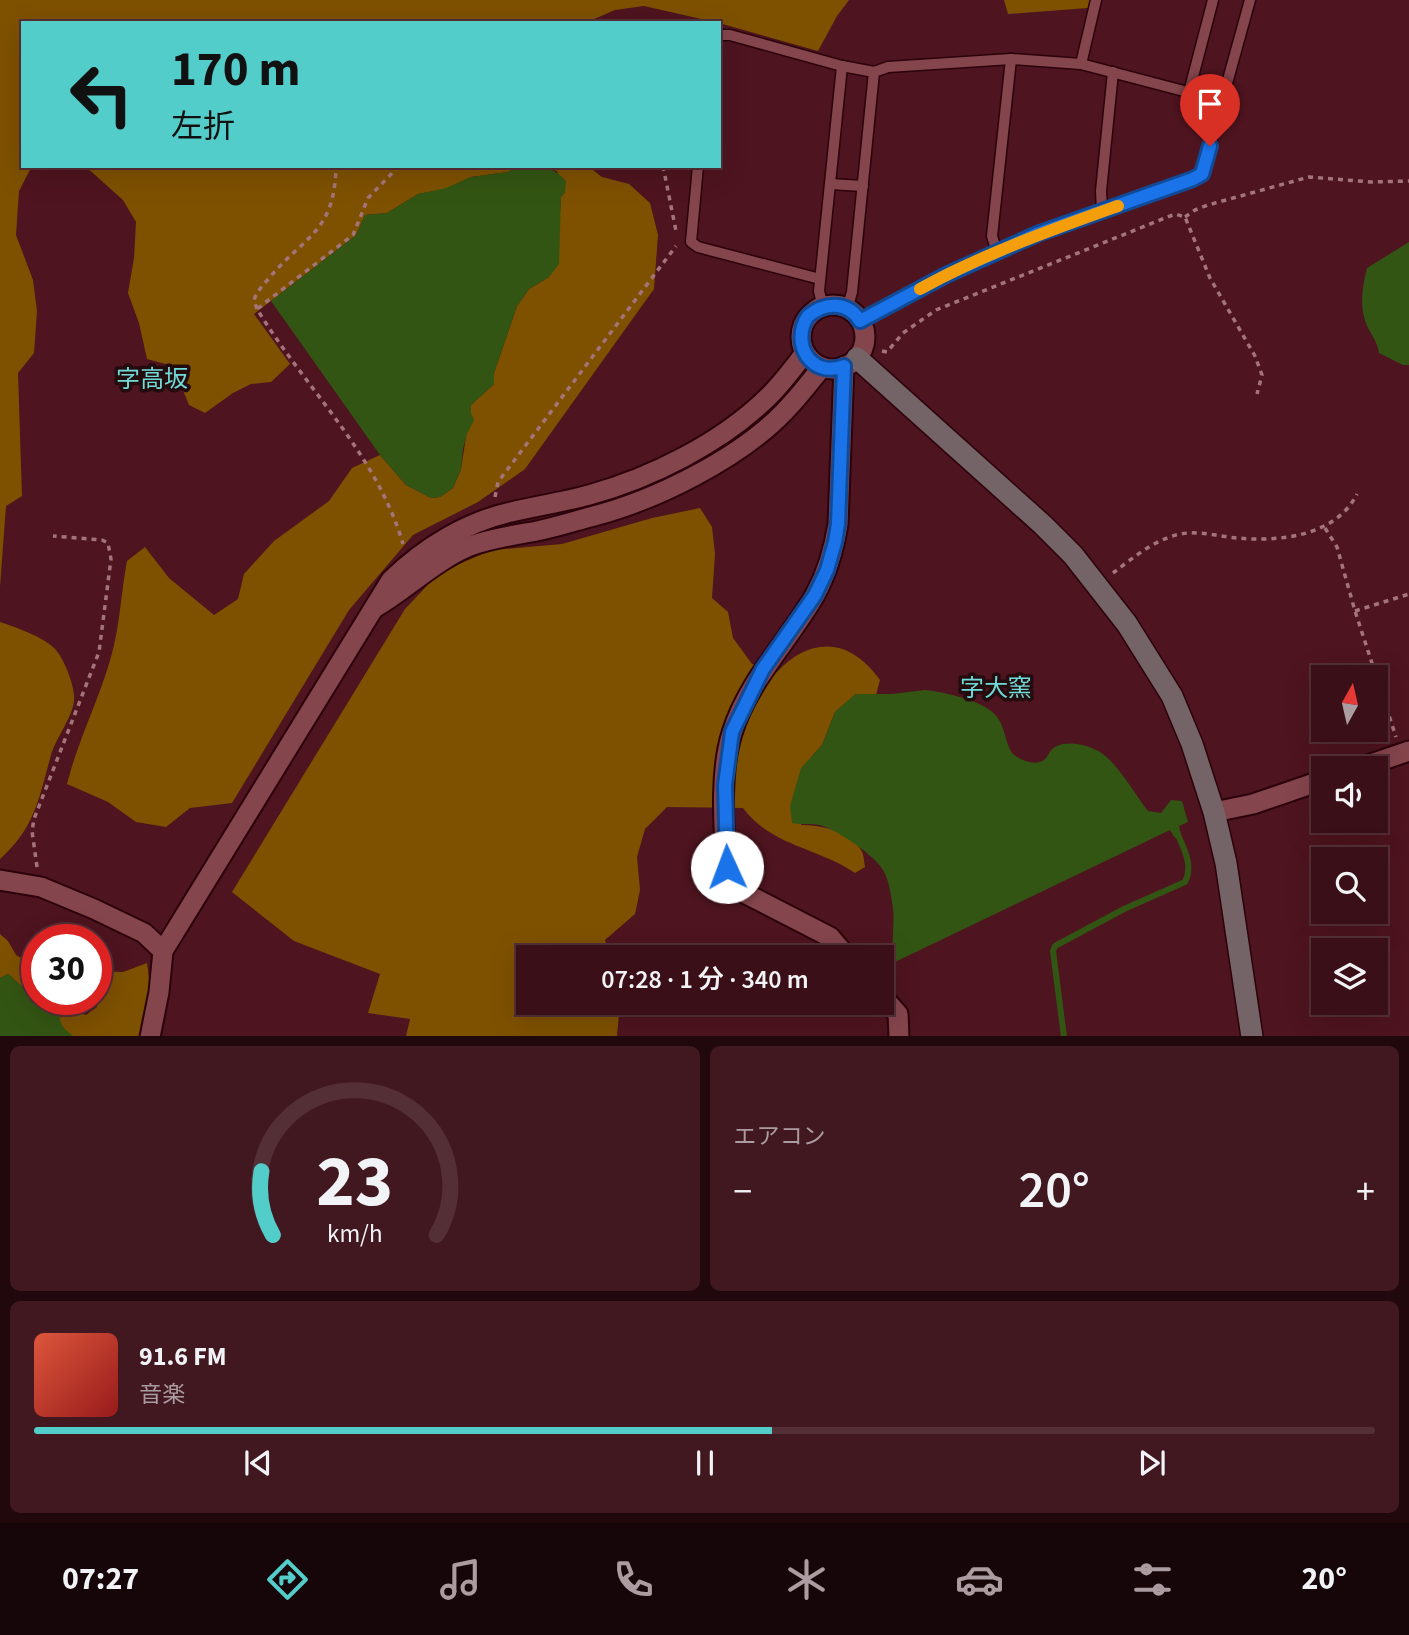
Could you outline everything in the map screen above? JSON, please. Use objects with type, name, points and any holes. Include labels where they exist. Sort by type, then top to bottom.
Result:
[{"type":"street","points":[[837,945],[830,937],[727,884],[725,803],[732,732],[763,669],[815,595],[827,570],[835,542],[855,357],[865,337],[854,315],[839,305],[823,307],[808,316],[800,336],[805,353],[822,367],[838,369],[855,357]]},
{"type":"street","points":[[150,1036],[159,992],[163,951],[391,580],[412,561],[442,541],[497,516],[534,509],[610,488],[699,449],[768,398],[805,353]]},
{"type":"street","points":[[855,357],[1043,524],[1073,555],[1127,624],[1172,696],[1192,744],[1214,812],[1226,863],[1252,1036]]},
{"type":"street","points":[[374,608],[460,551],[490,540],[539,530],[617,508],[709,468],[736,451],[783,413],[822,367]]},
{"type":"street","points":[[768,398],[783,413]]},
{"type":"street","points":[[610,488],[617,508]]},
{"type":"street","points":[[534,509],[539,530]]},
{"type":"street","points":[[1214,812],[1253,804],[1311,784]]},
{"type":"street","points":[[0,880],[41,887],[144,933],[163,951]]},
{"type":"street","points":[[894,1010],[898,1014],[899,1036]]},
{"type":"lane","points":[[1081,64],[1096,0]]},
{"type":"lane","points":[[1189,92],[1213,0]]},
{"type":"lane","points":[[874,72],[852,292],[854,315],[1037,234],[1202,174],[1250,0]]},
{"type":"lane","points":[[721,35],[730,35],[842,66],[874,72],[887,67],[1010,59],[1081,64],[1222,101]]},
{"type":"lane","points":[[997,252],[992,236],[1010,59]]},
{"type":"lane","points":[[823,307],[819,291],[842,66]]},
{"type":"lane","points":[[1102,211],[1101,191],[1113,72]]},
{"type":"lane","points":[[698,168],[691,242],[698,247],[820,279]]},
{"type":"lane","points":[[830,184],[863,187]]},
{"type":"path","points":[[336,168],[333,199],[328,215],[307,242],[277,268],[263,285],[255,295],[255,305],[372,470],[397,522],[406,554],[412,561]]},
{"type":"path","points":[[257,309],[353,234],[368,198],[397,168]]},
{"type":"path","points":[[497,516],[495,496],[498,482],[682,237],[674,228],[663,168]]},
{"type":"path","points":[[1185,217],[1208,205],[1309,177],[1323,176],[1371,182],[1409,181]]},
{"type":"path","points":[[855,357],[887,352],[904,333],[936,310],[960,299],[1175,214],[1185,217]]},
{"type":"path","points":[[1185,217],[1210,278],[1255,356],[1262,375],[1257,394]]},
{"type":"path","points":[[1098,586],[1165,538],[1189,533],[1262,540],[1283,538],[1325,528],[1352,505],[1357,494]]},
{"type":"path","points":[[1325,528],[1337,547],[1354,611],[1404,753]]},
{"type":"path","points":[[41,887],[33,848],[34,819],[99,652],[111,559],[108,543],[102,540],[53,536]]},
{"type":"path","points":[[1354,611],[1409,594]]},
{"type":"shaded area","points":[[0,0],[849,0],[818,51],[721,24],[721,21],[644,6],[615,10],[590,21],[21,21],[21,168],[31,168],[19,191],[16,235],[33,280],[37,311],[34,353],[18,373],[22,496],[6,506],[0,587]]},
{"type":"shaded area","points":[[1004,0],[1090,0],[1088,8],[1008,14]]},
{"type":"shaded area","points":[[87,168],[516,168],[508,172],[471,177],[446,189],[418,194],[387,213],[365,215],[356,235],[254,314],[290,364],[271,382],[251,384],[205,413],[189,405],[173,366],[147,359],[139,323],[128,293],[136,222],[123,200]]},
{"type":"shaded area","points":[[516,168],[546,168],[551,169],[566,181],[565,192],[561,197],[559,264],[549,277],[529,289],[517,306],[494,373],[494,384],[471,405],[474,420],[467,434],[461,469],[453,488],[440,497],[431,498],[406,485],[380,455],[271,301],[356,235],[365,215],[387,213],[418,194],[446,188],[471,177],[508,172]]},
{"type":"shaded area","points":[[547,168],[591,168],[602,177],[629,184],[650,203],[658,235],[654,289],[525,469],[478,502],[413,535],[349,610],[232,803],[190,808],[166,827],[136,822],[108,802],[67,784],[111,657],[127,561],[145,547],[169,578],[214,615],[238,599],[244,574],[274,541],[329,501],[352,468],[380,455],[406,485],[431,498],[440,497],[453,488],[461,469],[471,405],[494,384],[494,373],[517,306],[529,289],[549,277],[561,197],[565,192],[557,171]]},
{"type":"shaded area","points":[[1409,242],[1409,365],[1403,365],[1379,353],[1364,319],[1362,297],[1367,268]]},
{"type":"shaded area","points":[[700,508],[712,527],[715,554],[712,598],[728,612],[733,638],[752,664],[777,672],[804,652],[817,647],[831,647],[857,656],[880,680],[876,695],[856,694],[835,712],[822,745],[812,756],[801,825],[826,828],[850,838],[862,852],[865,867],[855,873],[781,839],[754,821],[743,808],[667,807],[645,829],[637,857],[640,890],[635,914],[605,940],[607,945],[516,945],[516,1015],[619,1015],[617,1036],[406,1036],[410,1019],[368,1013],[380,974],[294,941],[232,892],[405,609],[440,572],[492,550],[562,544],[652,518]]},
{"type":"shaded area","points":[[0,622],[35,636],[57,651],[71,680],[74,701],[53,748],[34,812],[21,836],[0,859]]},
{"type":"shaded area","points":[[925,690],[964,698],[984,706],[1000,721],[1012,753],[1034,763],[1043,761],[1053,748],[1061,744],[1094,749],[1117,768],[1148,811],[1161,813],[1171,800],[1182,801],[1188,822],[1179,826],[1181,835],[1175,838],[1170,830],[895,962],[893,908],[884,871],[862,849],[834,831],[819,825],[792,823],[790,806],[801,768],[822,745],[835,712],[856,694]]},
{"type":"shaded area","points":[[0,934],[21,958],[21,986],[8,974],[0,978]]},
{"type":"shaded area","points":[[147,963],[150,987],[139,1036],[72,1036],[64,1031],[59,1015],[112,1015],[112,972],[123,972]]},
{"type":"shaded area","points":[[8,974],[21,986],[21,1015],[60,1015],[64,1028],[73,1036],[0,1036],[0,978]]},
{"type":"waterway","points":[[1064,1036],[1053,951],[1055,946],[1124,909],[1185,882],[1188,863],[1176,830]]},
{"type":"slow traffic","points":[[920,289],[1037,234],[1118,206]]},
{"type":"district","name":"字高坂","points":[[152,379]]},
{"type":"district","name":"字大窯","points":[[996,688]]},
{"type":"route","points":[[727,867],[725,785],[732,732],[763,669],[815,595],[827,570],[838,524],[844,366],[828,369],[819,366],[805,353],[800,336],[808,316],[827,305],[839,305],[849,309],[860,321],[946,275],[1037,234],[1193,179],[1202,174],[1210,146]]}]
